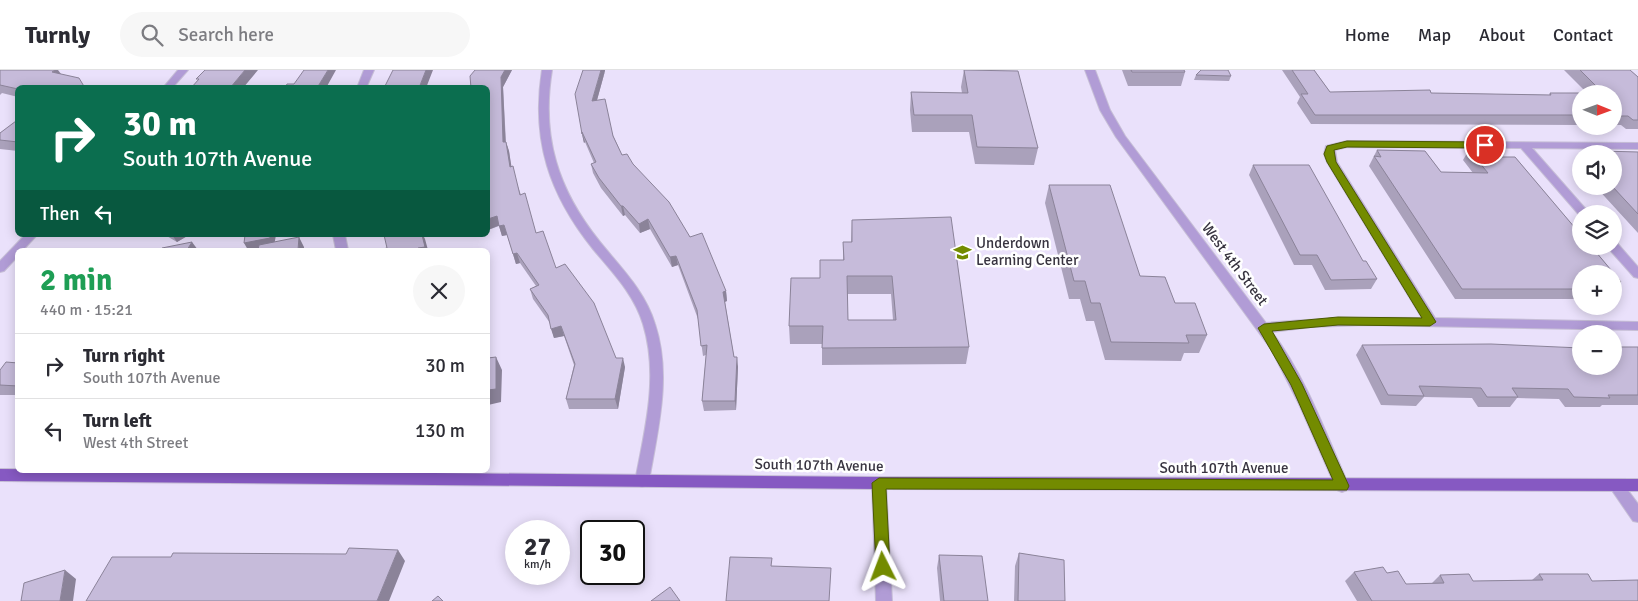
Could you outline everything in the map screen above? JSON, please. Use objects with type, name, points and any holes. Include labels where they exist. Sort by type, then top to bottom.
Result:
[{"type":"main road","name":"South 107th Avenue","points":[[0,475],[365,474],[642,481],[1342,486],[1638,485]]},
{"type":"street","points":[[170,85],[183,70]]},
{"type":"street","points":[[362,85],[370,70]]},
{"type":"street","points":[[547,70],[543,91],[542,122],[547,153],[556,180],[588,235],[618,270],[636,295],[653,339],[657,358],[657,392],[642,481]]},
{"type":"street","name":"West 4th Street","points":[[1090,70],[1105,110],[1121,137],[1264,328],[1296,384],[1342,486]]},
{"type":"street","points":[[1430,322],[1332,162],[1329,154],[1330,148],[1347,144],[1638,146]]},
{"type":"street","points":[[1524,145],[1577,205]]},
{"type":"street","points":[[21,248],[29,237]]},
{"type":"street","points":[[1621,255],[1638,274]]},
{"type":"street","points":[[1264,328],[1338,321],[1638,326]]},
{"type":"street","points":[[879,483],[884,601]]},
{"type":"street","points":[[1616,485],[1638,516]]},
{"type":"building","points":[[0,70],[55,70],[52,72],[79,78],[83,85],[15,85],[15,88],[0,85]]},
{"type":"building","points":[[205,70],[245,70],[232,85],[194,85],[199,79],[196,79]]},
{"type":"building","points":[[304,70],[328,70],[319,85],[286,85],[294,84]]},
{"type":"building","points":[[393,70],[426,70],[420,85],[386,85]]},
{"type":"building","points":[[475,70],[505,70],[501,77],[503,142],[506,142],[510,167],[513,166],[520,195],[525,193],[536,233],[543,231],[556,268],[565,264],[594,303],[616,358],[623,358],[615,399],[566,399],[575,364],[561,326],[551,329],[548,315],[530,289],[539,285],[517,253],[513,254],[504,225],[499,226],[497,216],[490,218],[490,85],[471,85],[470,76]]},
{"type":"building","points":[[583,70],[601,70],[592,101],[605,99],[613,136],[622,155],[627,154],[633,164],[669,202],[690,237],[702,233],[726,291],[723,292],[734,357],[737,357],[735,401],[702,401],[707,345],[701,346],[697,310],[676,256],[670,257],[648,219],[639,224],[621,206],[599,178],[591,164],[596,162],[582,132],[582,134],[575,94]]},
{"type":"building","points":[[964,70],[1018,71],[1038,148],[977,147],[972,115],[914,115],[911,92],[968,93]]},
{"type":"building","points":[[1131,70],[1184,70],[1185,72],[1132,72]]},
{"type":"building","points":[[1201,70],[1228,70],[1231,76],[1196,75]]},
{"type":"building","points":[[1292,70],[1314,70],[1330,92],[1430,90],[1431,93],[1551,95],[1550,93],[1572,93],[1572,115],[1315,115],[1301,94],[1308,94]]},
{"type":"building","points":[[1580,70],[1630,70],[1638,77],[1638,120],[1633,120],[1628,116],[1622,116],[1622,85],[1595,85]]},
{"type":"building","points":[[15,122],[15,142],[0,140],[0,133]]},
{"type":"building","points":[[1377,150],[1425,151],[1441,172],[1488,173],[1469,150],[1491,150],[1496,157],[1515,157],[1572,224],[1572,255],[1598,255],[1607,265],[1572,265],[1572,289],[1462,289],[1374,156],[1381,157]]},
{"type":"building","points":[[1622,152],[1638,152],[1638,214],[1620,195],[1622,195]]},
{"type":"building","points":[[1253,165],[1309,165],[1363,261],[1366,261],[1377,279],[1331,280],[1317,255],[1300,255]]},
{"type":"building","points":[[1049,185],[1110,185],[1140,276],[1165,277],[1175,303],[1195,303],[1207,335],[1186,335],[1189,343],[1111,342],[1100,303],[1091,303],[1085,281],[1074,281]]},
{"type":"building","points":[[951,217],[969,347],[822,348],[823,326],[789,326],[791,278],[820,278],[820,260],[844,260],[843,242],[852,242],[852,220]],"holes":[[[847,276],[892,276],[896,320],[848,320]]]},
{"type":"building","points":[[245,237],[270,237],[270,238],[244,243]]},
{"type":"building","points":[[299,237],[298,248],[258,248],[259,245]]},
{"type":"building","points":[[384,237],[422,237],[425,247],[418,248],[387,248]]},
{"type":"building","points":[[192,242],[188,248],[162,248]]},
{"type":"building","points":[[1491,344],[1572,348],[1572,375],[1622,375],[1622,347],[1638,347],[1638,395],[1608,395],[1610,398],[1574,397],[1568,389],[1512,388],[1518,397],[1487,397],[1481,388],[1419,386],[1424,396],[1388,395],[1362,345]]},
{"type":"building","points":[[496,357],[496,389],[490,390],[490,358]]},
{"type":"building","points":[[6,362],[15,363],[15,386],[0,385],[0,370]]},
{"type":"building","points":[[349,548],[398,550],[377,601],[86,601],[112,557],[171,557],[173,553],[346,554]]},
{"type":"building","points":[[1019,553],[1064,560],[1065,601],[1018,601]]},
{"type":"building","points":[[939,555],[982,556],[988,601],[944,601]]},
{"type":"building","points":[[730,557],[772,558],[771,566],[831,568],[829,601],[726,601]]},
{"type":"building","points":[[1383,567],[1387,573],[1398,571],[1406,584],[1444,583],[1440,575],[1469,574],[1473,581],[1543,580],[1539,574],[1588,574],[1592,581],[1638,580],[1638,601],[1372,601],[1354,572]]},
{"type":"building","points":[[65,570],[60,601],[21,601],[24,583]]},
{"type":"building","points":[[670,587],[680,601],[651,601]]},
{"type":"building","points":[[438,596],[443,601],[432,601]]},
{"type":"place","name":"Underdown Learning Center","points":[[962,252]]},
{"type":"route","points":[[883,567],[879,483],[1342,486],[1306,404],[1264,328],[1338,321],[1430,322],[1332,162],[1329,154],[1330,148],[1347,144],[1485,145]]}]
